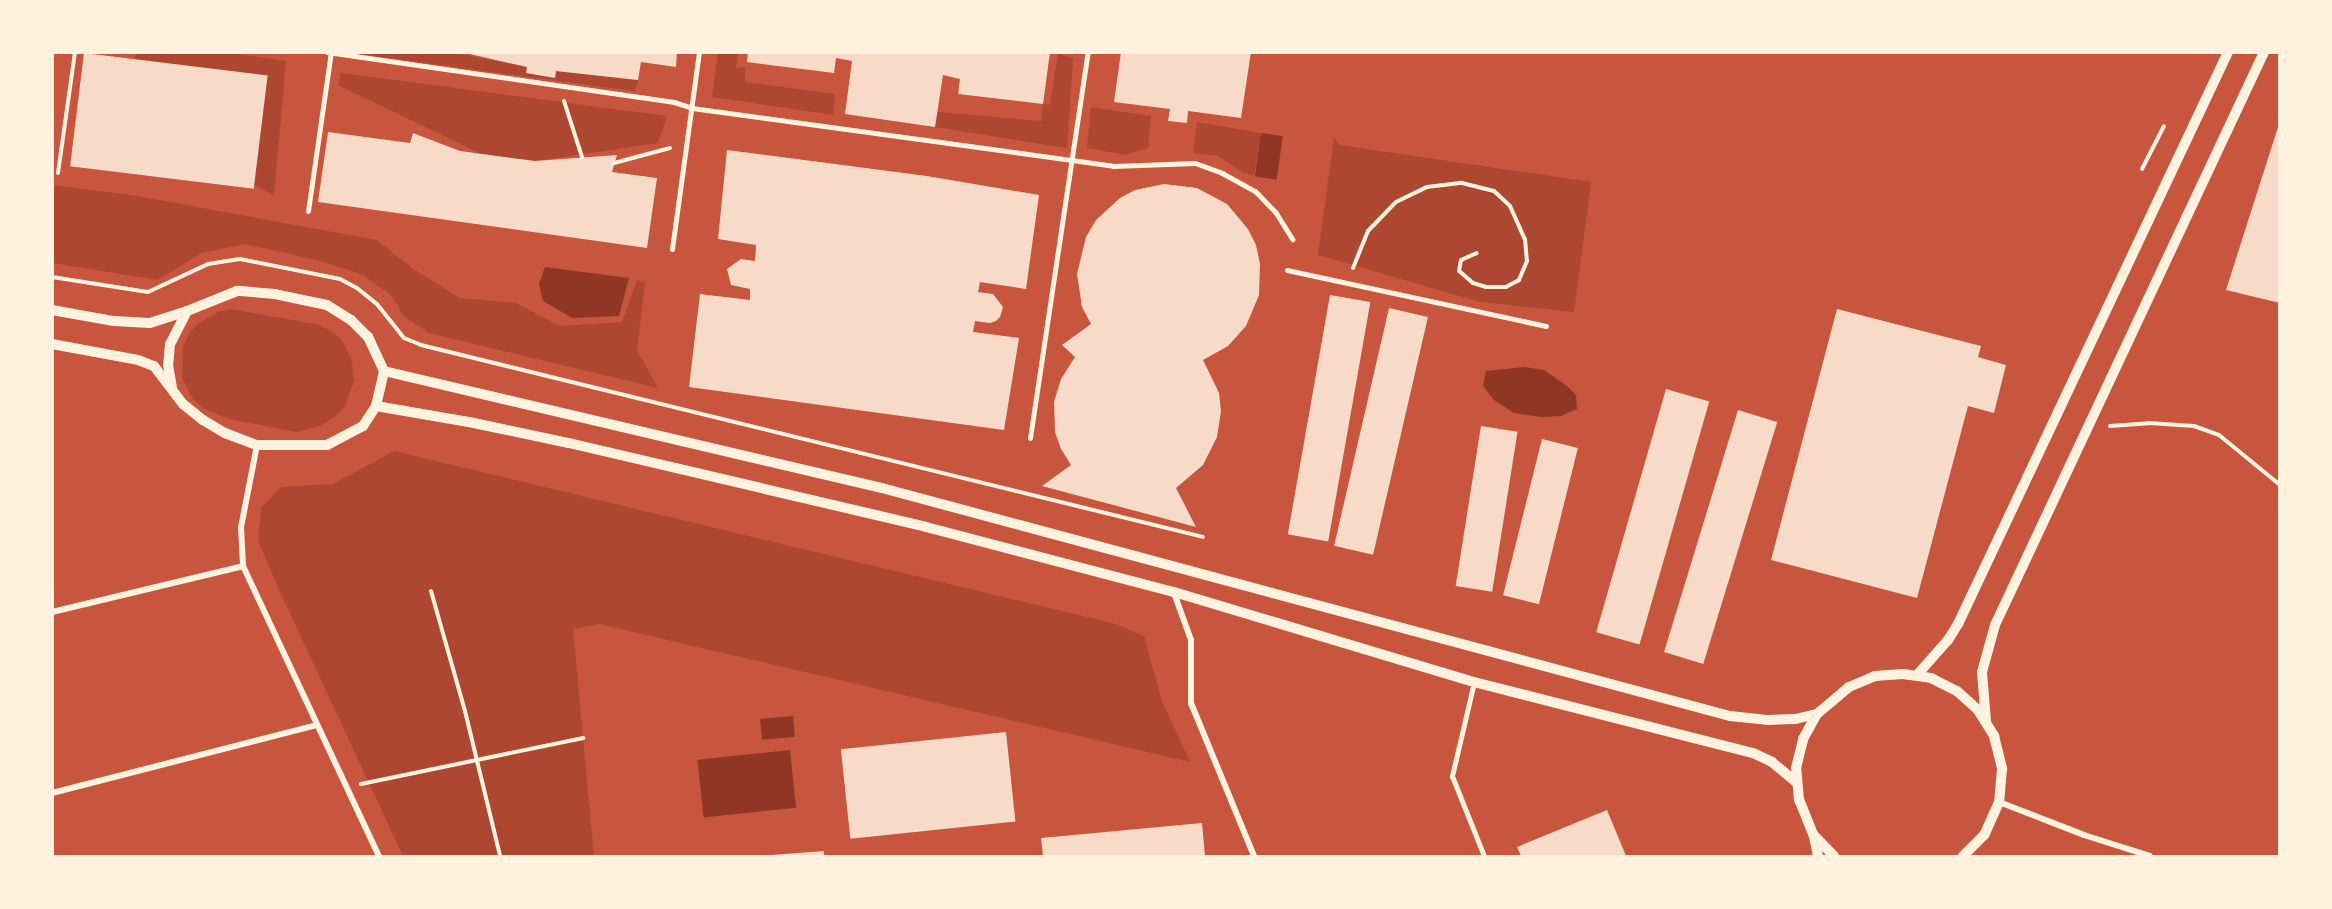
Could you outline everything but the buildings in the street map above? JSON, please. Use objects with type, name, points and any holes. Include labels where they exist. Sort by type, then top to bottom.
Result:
[{"type":"street","points":[[672,249],[699,52]]},
{"type":"street","points":[[1030,438],[1088,52]]},
{"type":"street","points":[[1917,675],[1948,640],[1958,624],[2136,253],[2228,52]]},
{"type":"street","points":[[1986,721],[1982,672],[1995,625],[2264,52]]},
{"type":"street","points":[[308,211],[329,53],[674,102],[692,108],[1113,166],[1195,162],[1222,173],[1255,191],[1276,213],[1292,239]]},
{"type":"street","points":[[1287,270],[1546,326]]},
{"type":"street","points":[[52,310],[114,321],[150,323],[237,291],[256,291],[327,305],[351,320],[368,337],[384,371],[376,406],[363,426],[327,445],[257,445],[225,433],[203,420],[183,404],[154,366],[138,360],[52,344]]},
{"type":"street","points":[[172,387],[168,365],[170,344],[187,311]]},
{"type":"street","points":[[384,371],[882,488],[1730,716],[1767,720],[1795,719],[1817,714]]},
{"type":"street","points":[[376,406],[469,422],[627,456],[926,527],[1174,592],[1474,682],[1753,753],[1772,762],[1796,782]]},
{"type":"street","points":[[257,445],[242,526],[243,566],[379,856]]},
{"type":"street","points":[[52,612],[243,566]]},
{"type":"street","points":[[1174,592],[1191,640],[1191,703],[1254,856]]},
{"type":"street","points":[[1834,856],[1813,834],[1804,818],[1796,782],[1798,753],[1809,726],[1817,714],[1837,694],[1863,680],[1889,674],[1917,675],[1957,691],[1986,721],[1994,736],[2001,760],[2002,785],[1999,802],[1984,835],[1963,856]]},
{"type":"street","points":[[1474,682],[1452,776],[1484,856]]},
{"type":"street","points":[[52,793],[316,725]]},
{"type":"street","points":[[1999,802],[2084,835],[2150,856]]},
{"type":"street","points":[[1813,834],[1818,856]]},
{"type":"path","points":[[58,173],[75,52]]},
{"type":"path","points":[[560,86],[582,157]]},
{"type":"path","points":[[2142,169],[2164,126]]},
{"type":"path","points":[[614,163],[688,144]]},
{"type":"path","points":[[1348,283],[1368,231],[1396,202],[1427,187],[1462,183],[1494,191],[1510,206],[1525,238],[1527,261],[1519,280],[1506,287],[1486,287],[1473,283],[1459,271],[1461,260],[1477,253]]},
{"type":"path","points":[[52,277],[148,292],[208,264],[240,260],[340,279],[357,288],[377,304],[404,338],[421,345],[1203,537]]},
{"type":"path","points":[[2110,426],[2149,423],[2194,426],[2220,435],[2280,485]]},
{"type":"path","points":[[431,591],[500,856]]},
{"type":"path","points":[[346,787],[583,738]]},
{"type":"shaded area","points":[[225,52],[286,61],[274,196],[253,184],[133,60],[137,53]]},
{"type":"shaded area","points":[[349,53],[456,53],[527,67],[526,73],[555,78],[556,71],[638,80],[635,91]]},
{"type":"shaded area","points":[[718,53],[738,53],[736,68],[745,67],[745,82],[835,94],[833,115],[712,97]]},
{"type":"shaded area","points":[[1058,53],[1073,59],[1067,148],[935,127],[938,112],[1041,121],[1043,104],[1050,105]]},
{"type":"shaded area","points":[[341,73],[667,116],[658,143],[535,161],[481,154],[338,85]]},
{"type":"shaded area","points":[[1091,107],[1151,116],[1148,148],[1126,155],[1087,148]]},
{"type":"shaded area","points":[[1197,122],[1261,133],[1254,176],[1244,173],[1218,156],[1193,153]]},
{"type":"shaded area","points":[[1261,133],[1283,136],[1277,180],[1255,177]]},
{"type":"shaded area","points":[[1334,137],[1340,145],[1591,182],[1574,312],[1480,302],[1318,255]]},
{"type":"shaded area","points":[[52,185],[137,196],[377,240],[413,269],[460,298],[516,303],[560,326],[622,322],[637,280],[645,283],[637,350],[658,388],[429,333],[404,316],[391,295],[362,274],[316,260],[245,244],[202,253],[157,280],[53,263]]},
{"type":"shaded area","points":[[545,267],[629,278],[619,316],[572,318],[543,301],[539,284]]},
{"type":"shaded area","points":[[230,309],[321,325],[340,338],[351,358],[354,380],[346,404],[338,414],[320,426],[296,432],[229,419],[203,408],[193,399],[182,378],[183,347],[190,332],[198,324],[218,312]]},
{"type":"shaded area","points":[[1524,367],[1544,370],[1567,386],[1576,395],[1577,409],[1561,416],[1541,417],[1514,413],[1494,400],[1483,386],[1486,371]]},
{"type":"shaded area","points":[[394,451],[1116,624],[1144,636],[1162,701],[1190,762],[599,624],[573,629],[594,856],[403,856],[258,540],[261,508],[281,487],[333,484]]},
{"type":"shaded area","points":[[793,716],[795,737],[762,740],[760,719]]},
{"type":"shaded area","points":[[790,750],[796,808],[704,817],[698,760]]}]
